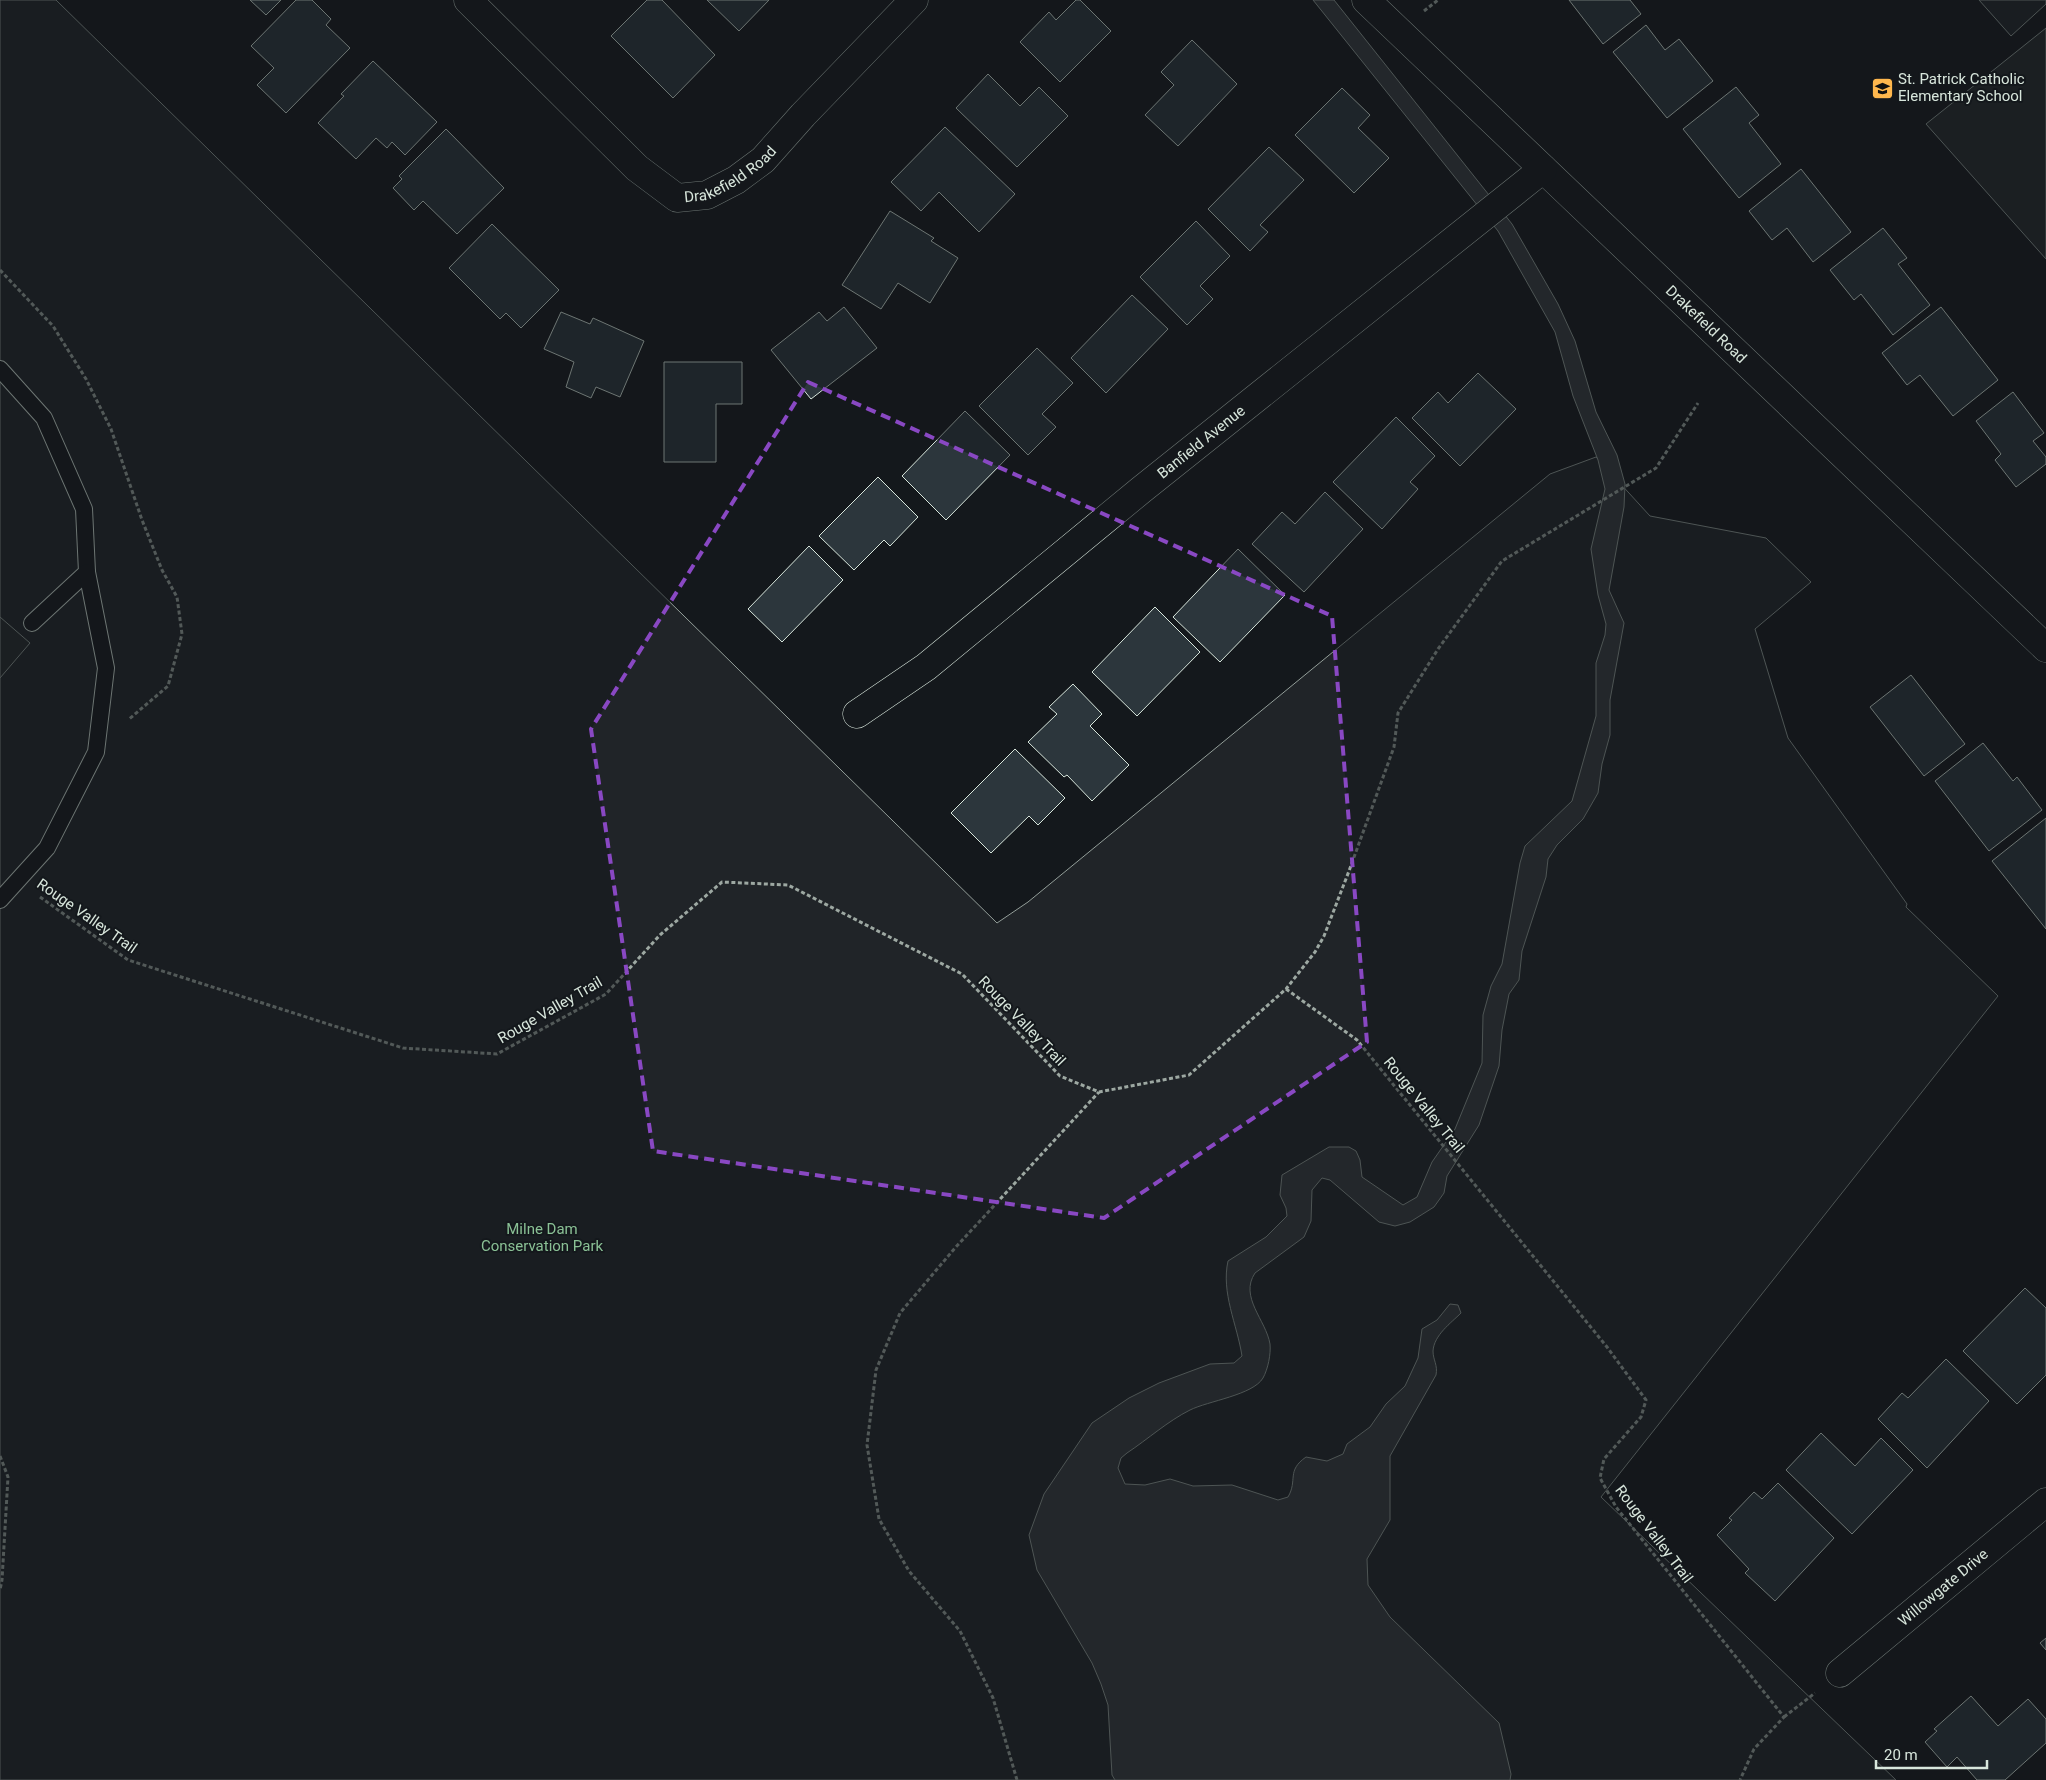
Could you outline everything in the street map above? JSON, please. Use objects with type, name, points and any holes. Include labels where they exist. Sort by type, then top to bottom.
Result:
[{"type":"street","name":"Drakefield Road","points":[[468,0],[637,168],[677,198],[707,195],[736,180],[763,160],[803,115],[914,0]]},
{"type":"street","name":"Drakefield Road","points":[[1366,0],[2046,648]]},
{"type":"street","name":"Banfield Avenue","points":[[857,714],[934,661],[1141,490],[1544,169]]},
{"type":"street","name":"Willowgate Drive","points":[[1840,1673],[2046,1502]]},
{"type":"lane","points":[[0,369],[44,418],[84,509],[87,572],[106,668],[96,752],[47,848],[0,900]]},
{"type":"lane","points":[[32,623],[87,572]]},
{"type":"path","points":[[0,270],[53,326],[86,379],[111,429],[142,520],[162,570],[177,597],[182,634],[168,686],[124,722],[96,752]]},
{"type":"path","points":[[1017,1780],[993,1698],[960,1631],[909,1571],[879,1519],[867,1445],[876,1370],[900,1313],[955,1248],[1099,1092],[1189,1075],[1286,989],[1315,952],[1324,936],[1394,746],[1398,712],[1438,649],[1502,561],[1656,468],[1698,403]]},
{"type":"path","name":"Rouge Valley Trail","points":[[18,881],[128,960],[403,1048],[497,1054],[606,994],[660,935],[722,882],[788,884],[962,974],[1060,1076],[1099,1092]]},
{"type":"path","name":"Rouge Valley Trail","points":[[1286,989],[1357,1040],[1607,1347],[1646,1400],[1642,1417],[1604,1459],[1600,1478],[1616,1507],[1784,1717]]},
{"type":"path","points":[[0,1456],[8,1477],[0,1590]]},
{"type":"path","points":[[1740,1780],[1754,1749],[1784,1717],[1840,1673]]},
{"type":"highlighted area","points":[[808,382],[1332,616],[1367,1042],[1104,1218],[653,1151],[591,729]]},
{"type":"green space","name":"Milne Dam Conservation Park","points":[[0,0],[56,0],[997,923],[1028,902],[1550,474],[1596,457],[1650,516],[1766,538],[1811,582],[1755,629],[1788,738],[1907,904],[1906,907],[1998,996],[1601,1497],[1896,1780],[0,1780]]},
{"type":"green space","points":[[1979,0],[2046,0],[2046,4],[2011,36]]},
{"type":"shaded area","points":[[1313,0],[1334,0],[1512,224],[1558,304],[1575,341],[1596,412],[1617,455],[1625,484],[1624,507],[1609,590],[1624,623],[1610,700],[1610,735],[1602,764],[1598,793],[1583,819],[1557,845],[1548,859],[1546,877],[1522,951],[1519,980],[1509,994],[1502,1030],[1499,1066],[1479,1125],[1447,1176],[1444,1193],[1434,1207],[1410,1222],[1395,1226],[1379,1222],[1330,1180],[1322,1178],[1312,1190],[1311,1221],[1304,1237],[1255,1273],[1251,1282],[1252,1300],[1268,1335],[1270,1344],[1269,1361],[1263,1378],[1250,1389],[1190,1410],[1174,1419],[1121,1458],[1118,1468],[1125,1484],[1145,1485],[1170,1479],[1193,1486],[1232,1485],[1278,1500],[1288,1497],[1291,1491],[1294,1471],[1300,1462],[1306,1457],[1327,1461],[1343,1454],[1347,1444],[1370,1427],[1386,1404],[1405,1386],[1418,1358],[1422,1329],[1437,1320],[1450,1304],[1458,1305],[1461,1313],[1444,1330],[1434,1345],[1436,1375],[1390,1456],[1390,1520],[1367,1559],[1368,1585],[1390,1617],[1499,1723],[1511,1774],[1510,1780],[1115,1780],[1112,1775],[1108,1705],[1101,1684],[1092,1663],[1037,1570],[1029,1535],[1044,1494],[1092,1423],[1129,1398],[1159,1383],[1210,1364],[1234,1363],[1242,1356],[1228,1297],[1226,1273],[1228,1261],[1266,1237],[1287,1216],[1286,1208],[1280,1195],[1282,1175],[1329,1147],[1349,1147],[1356,1151],[1360,1160],[1362,1177],[1403,1205],[1417,1197],[1432,1162],[1455,1129],[1482,1063],[1483,1015],[1491,986],[1502,964],[1520,863],[1525,846],[1572,801],[1596,716],[1596,663],[1605,635],[1606,624],[1598,595],[1591,549],[1605,489],[1598,460],[1573,396],[1555,332],[1498,231]]},
{"type":"shaded area","points":[[2046,28],[2046,259],[1926,124]]},
{"type":"shaded area","points":[[0,617],[30,643],[0,678]]},
{"type":"building","points":[[250,0],[281,0],[266,15]]},
{"type":"building","points":[[296,0],[312,0],[331,19],[326,25],[350,48],[286,113],[257,85],[274,68],[251,46]]},
{"type":"building","points":[[647,0],[662,0],[715,55],[673,98],[611,36]]},
{"type":"building","points":[[707,0],[769,0],[739,31]]},
{"type":"building","points":[[1076,0],[1080,0],[1111,31],[1060,82],[1020,42],[1049,12],[1056,20]]},
{"type":"building","points":[[1569,0],[1630,0],[1641,14],[1603,44]]},
{"type":"building","points":[[1646,25],[1665,50],[1679,39],[1713,81],[1667,118],[1613,52]]},
{"type":"building","points":[[1192,40],[1237,84],[1178,146],[1145,115],[1174,85],[1161,72]]},
{"type":"building","points":[[373,61],[437,122],[405,155],[392,142],[387,148],[376,138],[356,159],[318,123],[344,96],[341,94]]},
{"type":"building","points":[[988,74],[1020,106],[1039,87],[1068,116],[1017,167],[956,108]]},
{"type":"building","points":[[1736,87],[1759,115],[1749,123],[1781,164],[1739,198],[1683,129]]},
{"type":"building","points":[[1342,88],[1370,115],[1358,128],[1389,158],[1354,193],[1295,135]]},
{"type":"building","points":[[945,127],[1015,194],[979,232],[939,192],[921,211],[891,182]]},
{"type":"building","points":[[446,129],[504,188],[457,234],[423,201],[414,210],[393,188],[402,179],[399,176]]},
{"type":"building","points":[[1269,147],[1304,180],[1260,225],[1268,232],[1250,251],[1208,209]]},
{"type":"building","points":[[1801,169],[1851,232],[1813,262],[1787,228],[1772,240],[1749,211]]},
{"type":"building","points":[[890,211],[934,238],[931,241],[958,258],[930,303],[898,283],[881,309],[842,285]]},
{"type":"building","points":[[1196,221],[1230,256],[1200,286],[1213,299],[1187,325],[1140,277]]},
{"type":"building","points":[[492,224],[559,290],[521,328],[506,313],[500,319],[449,268]]},
{"type":"building","points":[[1883,228],[1907,258],[1898,264],[1930,305],[1893,335],[1861,294],[1854,300],[1830,270]]},
{"type":"building","points":[[1132,295],[1168,329],[1106,393],[1071,358]]},
{"type":"building","points":[[844,307],[877,348],[811,399],[771,350],[819,312],[827,321]]},
{"type":"building","points":[[1941,307],[1998,380],[1953,416],[1920,375],[1907,385],[1882,353]]},
{"type":"building","points":[[561,312],[590,324],[593,318],[644,341],[620,397],[596,387],[591,398],[566,387],[574,362],[544,349]]},
{"type":"building","points":[[1037,348],[1073,383],[1042,414],[1056,427],[1028,455],[979,406]]},
{"type":"building","points":[[664,362],[742,362],[742,404],[716,404],[716,462],[664,462]]},
{"type":"building","points":[[1478,373],[1516,409],[1460,466],[1412,418],[1438,392],[1448,403]]},
{"type":"building","points":[[2013,392],[2044,433],[2033,441],[2046,457],[2046,464],[2016,487],[1995,460],[2001,454],[1976,421]]},
{"type":"building","points":[[965,411],[1010,455],[946,520],[902,476]]},
{"type":"building","points":[[1396,417],[1435,456],[1410,482],[1418,489],[1382,529],[1333,482]]},
{"type":"building","points":[[878,477],[918,517],[890,546],[884,540],[854,570],[819,536]]},
{"type":"building","points":[[1325,492],[1363,529],[1304,592],[1252,544],[1282,512],[1295,524]]},
{"type":"building","points":[[809,546],[843,580],[782,642],[748,609]]},
{"type":"building","points":[[1238,549],[1285,595],[1220,662],[1173,617]]},
{"type":"building","points":[[1155,607],[1200,652],[1137,716],[1092,672]]},
{"type":"building","points":[[1911,675],[1965,744],[1924,776],[1870,707]]},
{"type":"building","points":[[1073,684],[1102,714],[1090,726],[1129,765],[1092,801],[1067,775],[1064,777],[1028,742],[1057,714],[1049,707]]},
{"type":"building","points":[[1983,743],[2013,781],[2017,777],[2042,810],[1989,851],[1935,781]]},
{"type":"building","points":[[1015,749],[1065,798],[1038,825],[1029,816],[991,853],[951,813]]},
{"type":"building","points":[[2046,818],[2046,929],[1992,861]]},
{"type":"building","points":[[2025,1288],[2046,1308],[2046,1375],[2017,1404],[1963,1351]]},
{"type":"building","points":[[1946,1359],[1989,1401],[1927,1468],[1878,1419],[1902,1393],[1908,1398]]},
{"type":"building","points":[[1821,1433],[1855,1466],[1881,1438],[1913,1470],[1852,1534],[1786,1470]]},
{"type":"building","points":[[1778,1483],[1834,1538],[1775,1601],[1745,1573],[1749,1569],[1717,1535],[1732,1520],[1729,1518],[1754,1492],[1762,1499]]},
{"type":"building","points":[[2046,1638],[2046,1650],[2040,1643]]},
{"type":"building","points":[[1971,1696],[1998,1726],[2028,1699],[2046,1719],[2046,1743],[2005,1780],[1977,1780],[1957,1757],[1947,1767],[1925,1742],[1937,1731],[1934,1729]]},
{"type":"place","name":"St. Patrick Catholic Elementary School","points":[[1882,88]]}]
